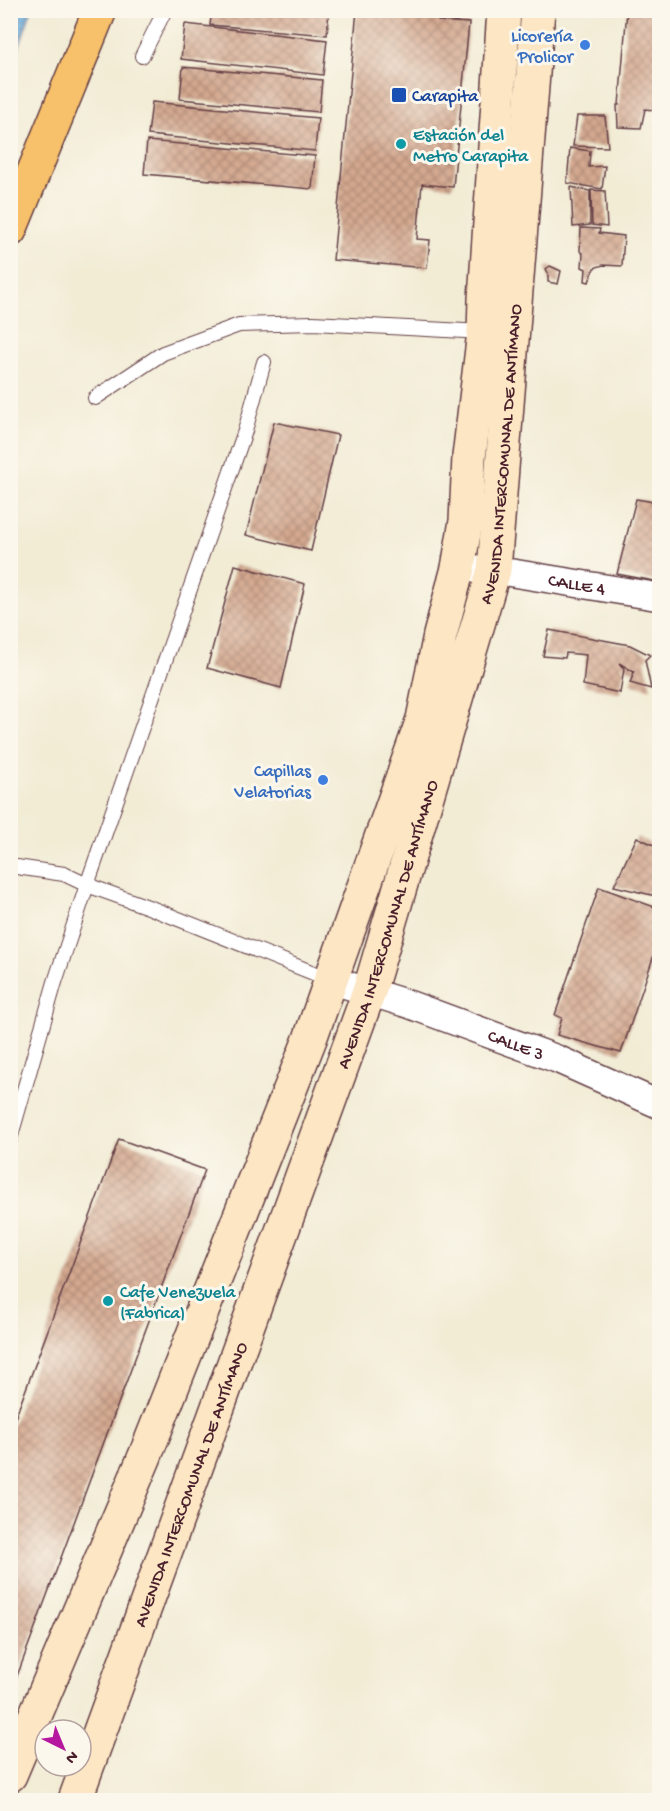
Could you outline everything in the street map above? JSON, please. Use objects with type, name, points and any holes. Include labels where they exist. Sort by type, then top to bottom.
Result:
[{"type":"highway","points":[[10,230],[100,10]]},
{"type":"main road","name":"AVENIDA INTERCOMUNAL DE ANTÍMANO","points":[[10,1775],[145,1456],[310,1040],[423,719],[440,635],[458,568],[466,522],[469,457],[484,332],[504,10]]},
{"type":"main road","name":"AVENIDA INTERCOMUNAL DE ANTÍMANO","points":[[75,1800],[369,992],[494,570],[538,10]]},
{"type":"street","name":"CALLE 4","points":[[458,568],[494,570],[660,597]]},
{"type":"street","name":"CALLE 3","points":[[331,980],[408,1004],[556,1059],[660,1105]]},
{"type":"lane","points":[[142,56],[165,10]]},
{"type":"lane","points":[[95,398],[163,353],[239,326],[313,323],[484,332]]},
{"type":"lane","points":[[10,1139],[55,982],[245,431],[264,362]]},
{"type":"lane","points":[[10,866],[64,874],[331,980]]},
{"type":"water","points":[[10,11],[31,11],[11,71]]},
{"type":"building","points":[[212,10],[329,10],[327,35],[210,25]]},
{"type":"building","name":"Estación del Metro Carapita","points":[[357,10],[439,10],[438,21],[469,23],[453,187],[422,184],[417,239],[430,240],[427,268],[333,260]]},
{"type":"building","points":[[627,10],[660,10],[660,104],[654,110],[645,109],[641,128],[618,127],[617,105],[619,105]]},
{"type":"building","points":[[185,24],[327,40],[323,75],[181,59]]},
{"type":"building","points":[[183,67],[322,80],[319,112],[180,99]]},
{"type":"building","points":[[152,102],[318,118],[315,151],[148,135]]},
{"type":"building","points":[[577,116],[605,116],[608,147],[573,146]]},
{"type":"building","points":[[147,141],[315,156],[312,189],[144,174]]},
{"type":"building","points":[[570,148],[590,151],[589,167],[605,166],[602,189],[567,183]]},
{"type":"building","points":[[571,187],[590,191],[590,225],[573,227]]},
{"type":"building","points":[[591,190],[605,191],[607,227],[592,225]]},
{"type":"building","points":[[581,228],[600,229],[599,233],[624,236],[622,266],[603,265],[594,268],[589,282],[585,281],[586,269],[582,267],[583,254],[580,251]]},
{"type":"building","points":[[550,266],[561,271],[558,284],[548,282],[546,269]]},
{"type":"building","points":[[274,422],[338,435],[311,551],[246,535]]},
{"type":"building","points":[[636,499],[660,503],[660,582],[617,574]]},
{"type":"building","points":[[235,565],[305,584],[281,688],[207,668]]},
{"type":"building","points":[[549,630],[630,645],[650,655],[645,660],[651,689],[630,683],[634,672],[619,663],[624,669],[620,693],[583,685],[586,655],[566,653],[565,658],[543,656]]},
{"type":"building","points":[[637,837],[660,848],[660,897],[614,886]]},
{"type":"building","points":[[599,887],[660,909],[660,937],[621,1053],[557,1035],[562,1018],[555,1015]]},
{"type":"building","name":"Cafe Venezuela (Fabrica)","points":[[119,1139],[205,1170],[10,1695],[10,1432]]},
{"type":"place","name":"Licorería Prolicor","points":[[585,45]]},
{"type":"place","name":"Carapita","points":[[399,95]]},
{"type":"place","name":"Estación del Metro Carapita","points":[[401,144]]},
{"type":"place","name":"Capillas Velatorias","points":[[323,780]]},
{"type":"place","name":"Cafe Venezuela (Fabrica)","points":[[108,1301]]}]
